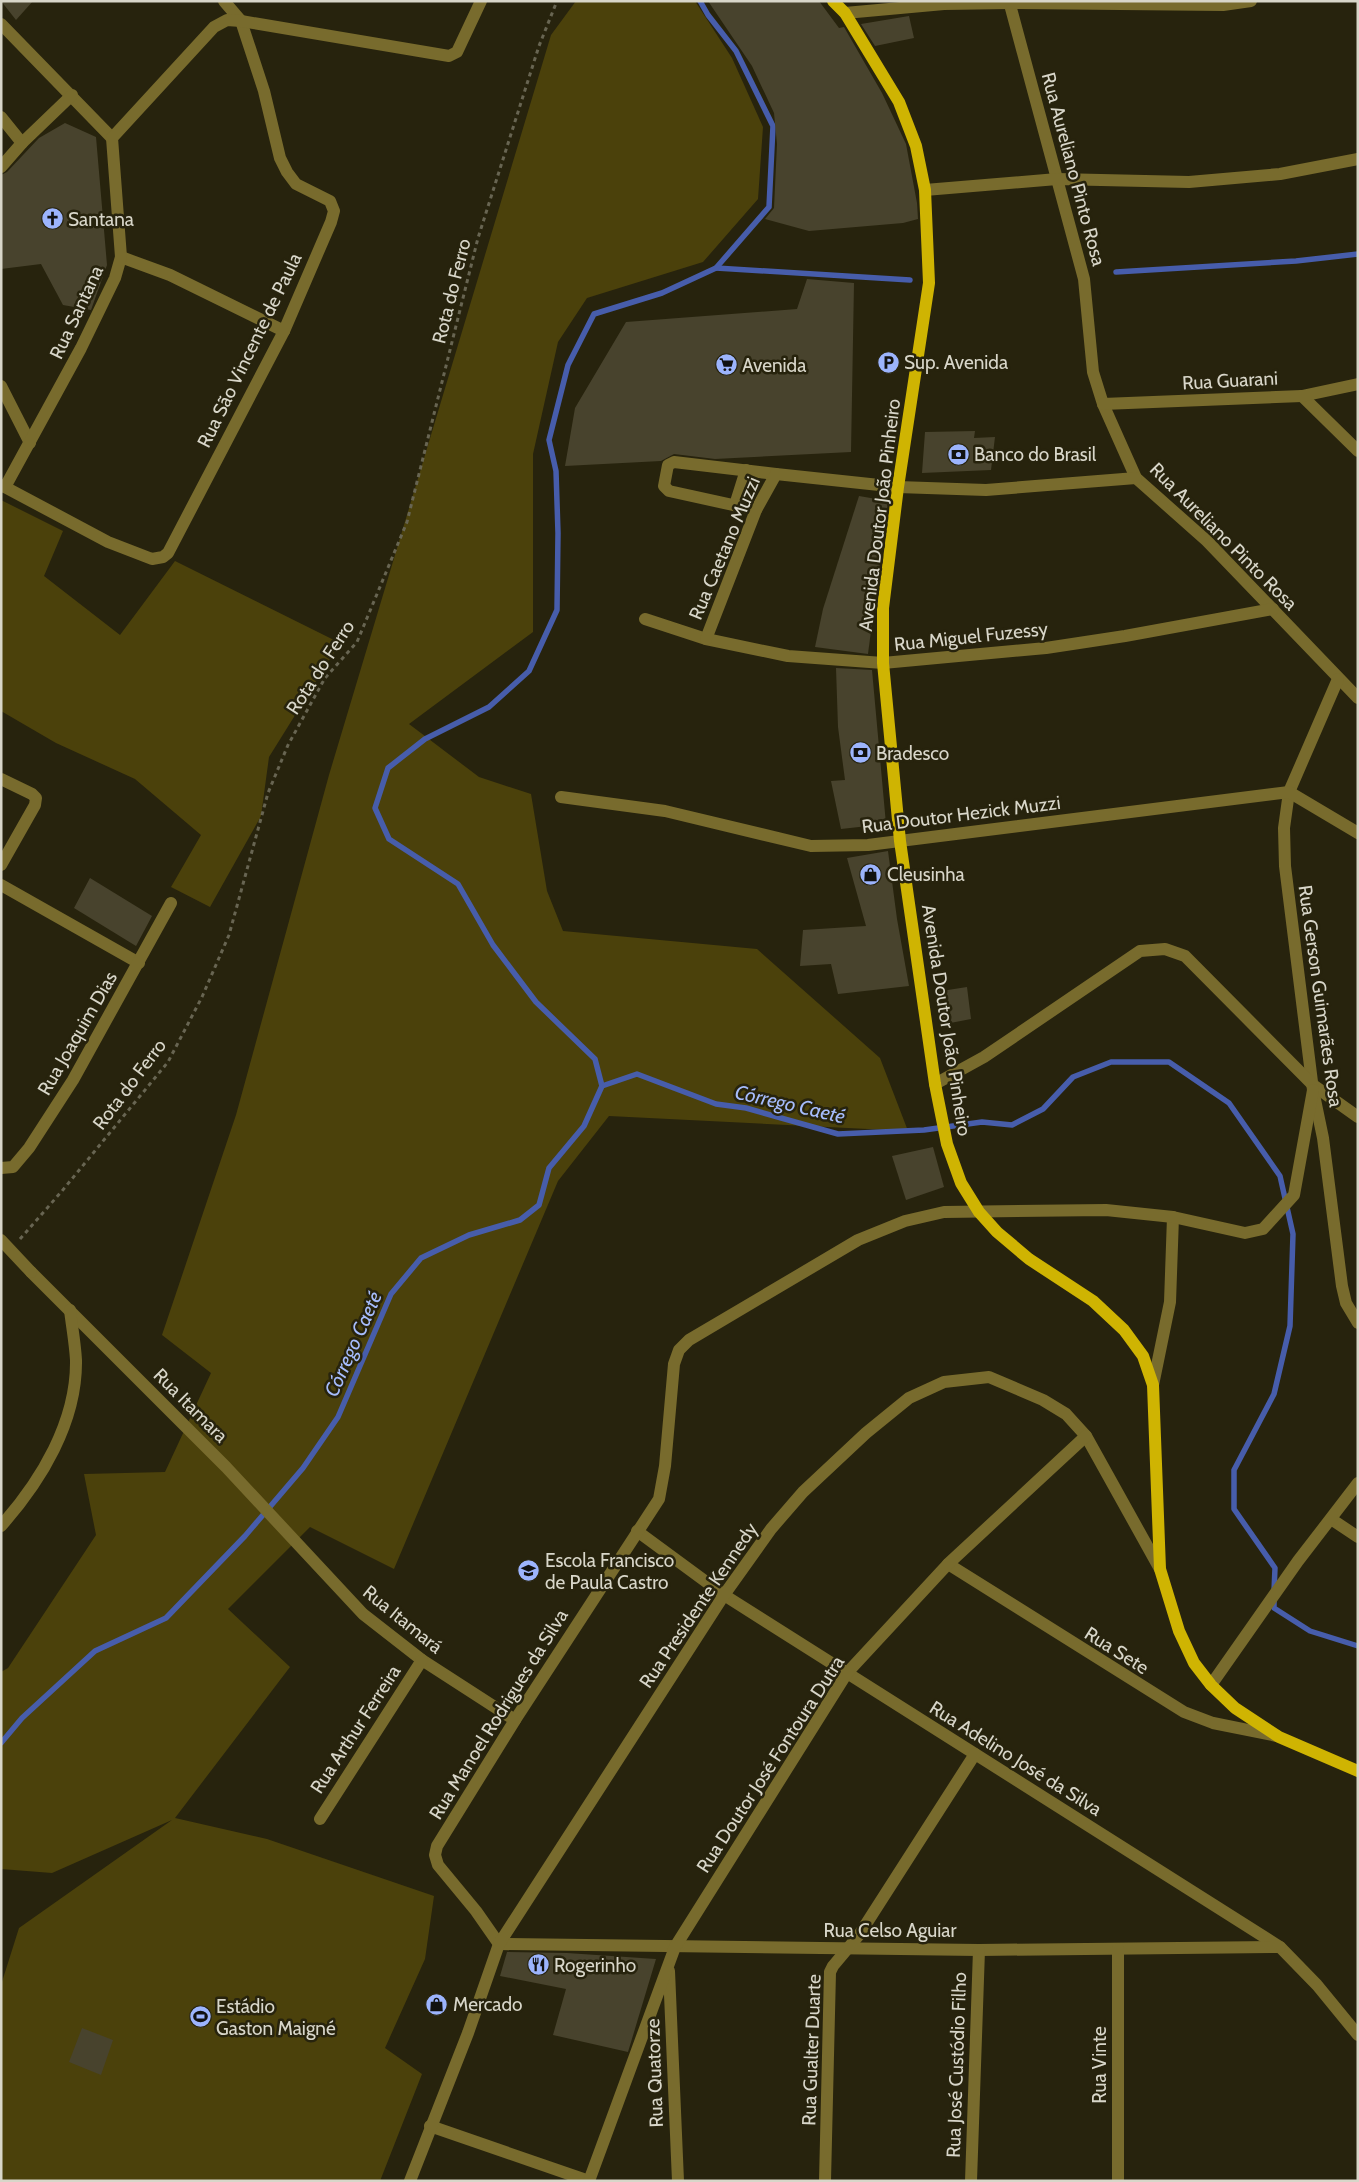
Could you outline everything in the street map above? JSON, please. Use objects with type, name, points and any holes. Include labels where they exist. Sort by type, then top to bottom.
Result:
[{"type":"main road","name":"Avenida Doutor João Pinheiro","points":[[833,1],[845,14],[899,102],[916,146],[925,190],[929,283],[898,487],[883,608],[882,664],[900,842],[936,1088],[947,1144],[961,1183],[979,1212],[997,1232],[1029,1259],[1093,1301],[1124,1330],[1143,1356],[1153,1385],[1160,1569],[1179,1631],[1194,1663],[1212,1685],[1235,1708],[1279,1737],[1358,1771]]},
{"type":"street","points":[[224,1],[241,21]]},
{"type":"street","points":[[1,24],[112,138],[214,27],[227,20],[449,56],[457,52],[481,1]]},
{"type":"street","points":[[845,14],[944,4],[1009,2],[1222,5],[1251,1]]},
{"type":"street","name":"Rua Aureliano Pinto Rosa","points":[[1009,2],[1084,279],[1092,372],[1103,404],[1136,478],[1207,540],[1358,698]]},
{"type":"street","name":"Rua São Vincente de Paula","points":[[3,486],[108,542],[152,559],[163,557],[168,553],[284,331],[331,222],[334,210],[330,201],[296,184],[280,158],[264,91],[241,21]]},
{"type":"street","points":[[1,167],[22,143],[72,96]]},
{"type":"street","points":[[1,117],[22,143]]},
{"type":"street","name":"Rua Santana","points":[[3,486],[30,443],[81,348],[115,278],[121,256],[112,138]]},
{"type":"street","points":[[925,190],[1056,178],[1189,182],[1280,174],[1358,159]]},
{"type":"street","points":[[121,256],[170,275],[284,331]]},
{"type":"street","name":"Rua Guarani","points":[[1103,404],[1302,396],[1358,384]]},
{"type":"street","points":[[1,386],[30,443]]},
{"type":"street","points":[[1302,396],[1358,450]]},
{"type":"street","points":[[756,510],[669,491],[664,486],[670,463],[776,474]]},
{"type":"street","points":[[735,505],[746,470]]},
{"type":"street","name":"Rua Caetano Muzzi","points":[[706,638],[756,510],[776,474],[898,487],[986,490],[1136,478]]},
{"type":"street","name":"Rua Miguel Fuzessy","points":[[645,619],[706,638],[788,656],[882,664],[1046,648],[1125,636],[1272,609]]},
{"type":"street","name":"Rua Gerson Guimarães Rosa","points":[[1338,679],[1289,792],[1284,828],[1285,866],[1313,1087],[1323,1138],[1342,1286],[1346,1302],[1358,1323]]},
{"type":"street","points":[[1,779],[32,794],[36,798],[35,805],[1,865]]},
{"type":"street","points":[[1289,792],[1358,833]]},
{"type":"street","name":"Rua Doutor Hezick Muzzi","points":[[562,797],[665,811],[811,846],[868,845],[900,842],[1289,792]]},
{"type":"street","points":[[1,885],[139,964]]},
{"type":"street","name":"Rua Joaquim Dias","points":[[1,1168],[13,1167],[30,1148],[73,1080],[139,964],[171,903]]},
{"type":"street","points":[[936,1088],[1029,1027],[1123,961],[1140,951],[1165,949],[1185,956],[1313,1087],[1358,1117]]},
{"type":"street","name":"Rua Manoel Rodrigues da Silva","points":[[499,1944],[476,1911],[445,1876],[438,1865],[435,1855],[437,1846],[515,1720],[659,1499],[663,1487],[674,1364],[679,1350],[689,1340],[858,1240],[905,1221],[944,1212],[1106,1210],[1173,1217],[1245,1233],[1263,1229],[1292,1200],[1313,1087]]},
{"type":"street","points":[[1153,1385],[1170,1302],[1173,1217]]},
{"type":"street","points":[[1,1240],[70,1310],[76,1359],[74,1388],[68,1413],[52,1455],[15,1511],[1,1526]]},
{"type":"street","name":"Rua Itamara","points":[[70,1310],[226,1467],[282,1529]]},
{"type":"street","name":"Rua Presidente Kennedy","points":[[410,2181],[468,2033],[499,1944],[724,1594],[771,1529],[804,1492],[866,1434],[909,1398],[944,1382],[990,1377],[1010,1385],[1066,1414],[1086,1436],[1160,1569]]},
{"type":"street","name":"Rua Doutor José Fontoura Dutra","points":[[589,2181],[675,1947],[847,1674],[948,1564],[1086,1436]]},
{"type":"street","points":[[1212,1685],[1298,1561],[1358,1483]]},
{"type":"street","points":[[1331,1518],[1358,1537]]},
{"type":"street","name":"Rua Itamará","points":[[282,1529],[362,1614],[422,1660],[515,1720]]},
{"type":"street","name":"Rua Adelino José da Silva","points":[[637,1531],[724,1594],[847,1674],[1280,1948],[1316,1985],[1358,2035]]},
{"type":"street","name":"Rua Sete","points":[[948,1564],[1177,1708],[1213,1722],[1279,1737]]},
{"type":"street","name":"Rua Arthur Ferreira","points":[[320,1819],[422,1660]]},
{"type":"street","name":"Rua Gualter Duarte","points":[[825,2181],[828,1986],[833,1966],[859,1934],[975,1754]]},
{"type":"street","name":"Rua Celso Aguiar","points":[[499,1944],[979,1950],[1280,1948]]},
{"type":"street","name":"Rua Vinte","points":[[1118,1949],[1118,2181]]},
{"type":"street","name":"Rua José Custódio Filho","points":[[970,2181],[979,1950]]},
{"type":"street","name":"Rua Quatorze","points":[[668,1964],[678,2181]]},
{"type":"street","points":[[430,2126],[589,2181]]},
{"type":"path","name":"Rota do Ferro","points":[[14,1246],[62,1191],[168,1062],[202,997],[229,935],[268,793],[288,745],[325,678],[357,642],[407,522],[478,238],[539,46],[557,1]]},
{"type":"shaded area","points":[[576,1],[695,1],[732,58],[763,127],[758,199],[703,262],[587,298],[558,342],[533,454],[533,632],[409,724],[479,777],[531,794],[547,891],[563,931],[757,949],[880,1058],[908,1131],[609,1116],[558,1181],[394,1569],[310,1527],[228,1609],[290,1667],[175,1818],[267,1839],[434,1896],[425,1959],[385,2048],[422,2074],[380,2181],[1,2181],[1,1985],[19,1928],[172,1820],[52,1873],[1,1869],[1,1672],[8,1668],[96,1535],[84,1474],[165,1472],[211,1373],[162,1335],[236,1115],[329,775],[551,35]]},
{"type":"shaded area","points":[[1,500],[63,531],[44,576],[120,635],[175,561],[340,643],[269,757],[261,816],[210,907],[171,887],[201,835],[135,779],[56,743],[1,711]]},
{"type":"building","points":[[1,1],[33,1],[16,20]]},
{"type":"building","points":[[708,1],[819,1],[839,28],[844,27],[882,93],[906,144],[917,203],[918,219],[903,223],[809,231],[765,219],[774,208],[777,144],[774,113],[752,66]]},
{"type":"building","points":[[909,16],[914,38],[875,46],[861,24]]},
{"type":"building","name":"Santana","points":[[65,123],[96,137],[107,265],[91,310],[63,305],[41,264],[1,269],[1,175],[7,172],[39,138]]},
{"type":"building","name":"Avenida","points":[[807,279],[854,283],[851,452],[715,459],[674,454],[661,461],[565,466],[575,408],[626,322],[797,309]]},
{"type":"building","name":"Banco do Brasil","points":[[975,431],[974,438],[995,437],[991,470],[922,473],[925,432]]},
{"type":"building","points":[[859,496],[888,501],[868,654],[815,647],[823,609]]},
{"type":"building","points":[[836,668],[872,670],[886,824],[841,829],[831,781],[845,780],[838,727]]},
{"type":"building","points":[[888,851],[897,919],[909,986],[838,994],[831,964],[800,966],[803,930],[866,926],[847,858]]},
{"type":"building","points":[[90,878],[152,916],[136,946],[74,908]]},
{"type":"building","points":[[967,987],[971,1019],[940,1025],[935,992]]},
{"type":"building","points":[[933,1147],[944,1187],[906,1200],[892,1156]]},
{"type":"building","points":[[507,1952],[567,1953],[656,1959],[628,2052],[553,2035],[566,1989],[500,1976]]},
{"type":"building","points":[[82,2028],[113,2040],[101,2075],[69,2062]]},
{"type":"waterway","points":[[602,1086],[595,1059],[536,1002],[493,945],[458,884],[389,839],[375,808],[388,768],[425,739],[489,707],[529,671],[557,610],[558,533],[556,471],[549,440],[568,365],[594,314],[662,293],[716,268],[769,207],[773,126],[736,51],[708,15],[700,1]]},
{"type":"waterway","points":[[1116,272],[1296,261],[1358,254]]},
{"type":"waterway","points":[[716,268],[910,280]]},
{"type":"waterway","name":"Córrego Caeté","points":[[1,1743],[22,1718],[95,1651],[166,1618],[245,1536],[303,1468],[338,1417],[391,1294],[421,1258],[469,1235],[520,1220],[539,1205],[549,1168],[584,1126],[602,1086],[637,1074],[716,1104],[746,1108],[838,1134],[924,1130],[982,1122],[1012,1125],[1043,1109],[1073,1077],[1111,1062],[1169,1062],[1229,1103],[1280,1176],[1293,1234],[1290,1326],[1274,1394],[1234,1470],[1234,1509],[1275,1568],[1274,1591]]},
{"type":"waterway","name":"Córrego Caeté","points":[[1274,1600],[1274,1608],[1310,1631],[1358,1646]]},
{"type":"place","name":"Santana","points":[[52,219]]},
{"type":"place","name":"Sup. Avenida","points":[[888,362]]},
{"type":"place","name":"Avenida","points":[[726,365]]},
{"type":"place","name":"Banco do Brasil","points":[[958,454]]},
{"type":"place","name":"Bradesco","points":[[860,753]]},
{"type":"place","name":"Cleusinha","points":[[871,874]]},
{"type":"place","name":"Escola Francisco de Paula Castro","points":[[529,1571]]},
{"type":"place","name":"Rogerinho","points":[[538,1965]]},
{"type":"place","name":"Mercado","points":[[437,2004]]},
{"type":"place","name":"Estádio Gaston Maigné","points":[[200,2017]]}]
